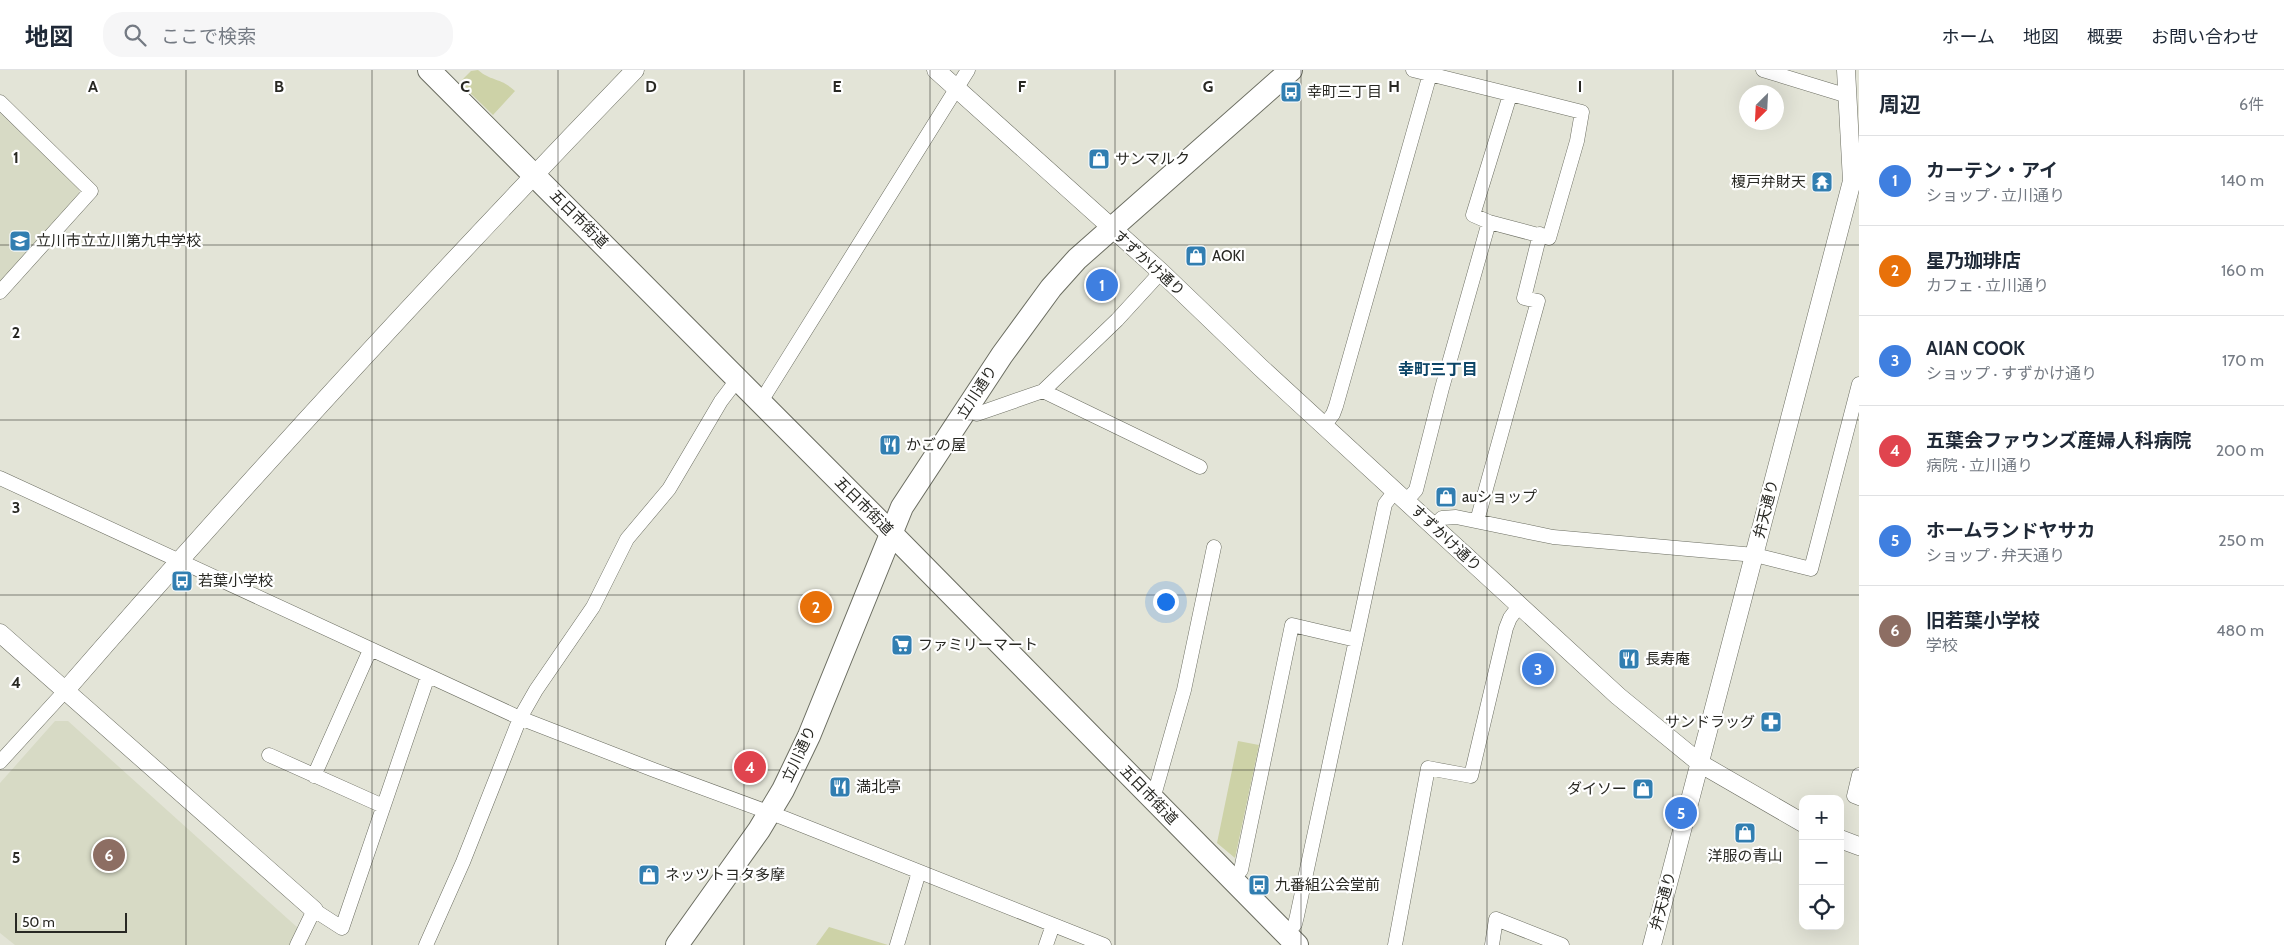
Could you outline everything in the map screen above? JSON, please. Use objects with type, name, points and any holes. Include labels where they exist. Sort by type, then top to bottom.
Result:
[{"type":"main road","name":"五日市街道","points":[[429,70],[892,533],[1292,939]]},
{"type":"main road","name":"立川通り","points":[[677,945],[770,812],[809,736],[902,507],[967,408],[1051,288],[1110,228],[1291,70]]},
{"type":"street","points":[[0,762],[178,560],[535,174],[635,70]]},
{"type":"street","name":"すずかけ通り","points":[[936,70],[956,90],[1161,272],[1260,367],[1618,696],[1701,764],[1799,821]]},
{"type":"street","points":[[760,403],[968,70]]},
{"type":"street","points":[[1413,70],[1430,74],[1510,94],[1582,112],[1577,141],[1549,238],[1540,234],[1489,222],[1473,215],[1510,94]]},
{"type":"street","points":[[1763,70],[1848,96]]},
{"type":"street","name":"弁天通り","points":[[1652,945],[1701,764],[1815,316],[1855,182],[1846,70]]},
{"type":"street","points":[[1324,426],[1333,414],[1336,406],[1430,74]]},
{"type":"street","points":[[0,102],[91,191],[0,292]]},
{"type":"street","points":[[1292,939],[1386,500],[1416,490],[1489,222]]},
{"type":"street","points":[[1477,521],[1538,301],[1524,298],[1540,234]]},
{"type":"street","points":[[967,408],[977,414],[1043,391],[1117,320],[1161,272]]},
{"type":"street","points":[[426,945],[463,862],[520,718],[536,690],[593,607],[627,540],[669,489],[721,401],[737,380]]},
{"type":"street","points":[[1434,526],[1442,518],[1477,521],[1553,538],[1755,554],[1812,569],[1859,384]]},
{"type":"street","points":[[1043,391],[1200,467]]},
{"type":"street","points":[[0,478],[520,718],[654,770],[770,812],[1052,926],[1104,945]]},
{"type":"street","points":[[1153,799],[1184,690],[1214,547]]},
{"type":"street","points":[[1395,945],[1428,768],[1471,776],[1506,628],[1510,618],[1519,606]]},
{"type":"street","points":[[1232,880],[1241,870],[1292,625],[1356,640]]},
{"type":"street","points":[[0,633],[314,910],[342,928],[428,676]]},
{"type":"street","points":[[314,776],[370,650]]},
{"type":"street","points":[[269,755],[383,806]]},
{"type":"street","points":[[1859,775],[1854,796],[1859,798]]},
{"type":"street","points":[[1843,840],[1859,846]]},
{"type":"street","points":[[897,945],[919,872]]},
{"type":"street","points":[[297,945],[314,910]]},
{"type":"street","points":[[1492,945],[1496,919],[1562,945]]},
{"type":"street","points":[[1046,945],[1052,926]]},
{"type":"shaded area","name":"立川市立立川第九中学校","points":[[0,113],[79,189],[79,197],[0,284]]},
{"type":"shaded area","points":[[55,721],[68,721],[298,928],[290,945],[15,945],[0,933],[0,783]]},
{"type":"green space","points":[[478,70],[515,91],[493,115],[462,85],[461,81],[471,71]]},
{"type":"green space","points":[[1238,741],[1259,745],[1235,858],[1217,843]]},
{"type":"green space","points":[[829,927],[888,945],[816,945]]},
{"type":"place","name":"幸町三丁目","points":[[1291,92]]},
{"type":"place","name":"サンマルク","points":[[1099,159]]},
{"type":"place","name":"榎戸弁財天","points":[[1822,182]]},
{"type":"place","name":"立川市立立川第九中学校","points":[[20,241]]},
{"type":"place","name":"AOKI","points":[[1196,256]]},
{"type":"place","name":"カーテン・アイ","points":[[1102,285]]},
{"type":"place","name":"かごの屋","points":[[890,445]]},
{"type":"place","name":"auショップ","points":[[1446,497]]},
{"type":"place","name":"若葉小学校","points":[[182,581]]},
{"type":"place","name":"星乃珈琲店","points":[[816,607]]},
{"type":"place","name":"ファミリーマート","points":[[902,645]]},
{"type":"place","name":"長寿庵","points":[[1629,659]]},
{"type":"place","name":"AIAN COOK","points":[[1538,669]]},
{"type":"place","name":"サンドラッグ","points":[[1771,722]]},
{"type":"place","name":"五葉会ファウンズ産婦人科病院","points":[[750,767]]},
{"type":"place","name":"満北亭","points":[[840,787]]},
{"type":"place","name":"ダイソー","points":[[1643,789]]},
{"type":"place","name":"ホームランドヤサカ","points":[[1681,813]]},
{"type":"place","name":"洋服の青山","points":[[1745,833]]},
{"type":"place","name":"旧若葉小学校","points":[[109,855]]},
{"type":"place","name":"ネッツトヨタ多摩","points":[[649,875]]},
{"type":"place","name":"九番組公会堂前","points":[[1259,885]]},
{"type":"district","name":"幸町三丁目","points":[[1438,369]]}]
